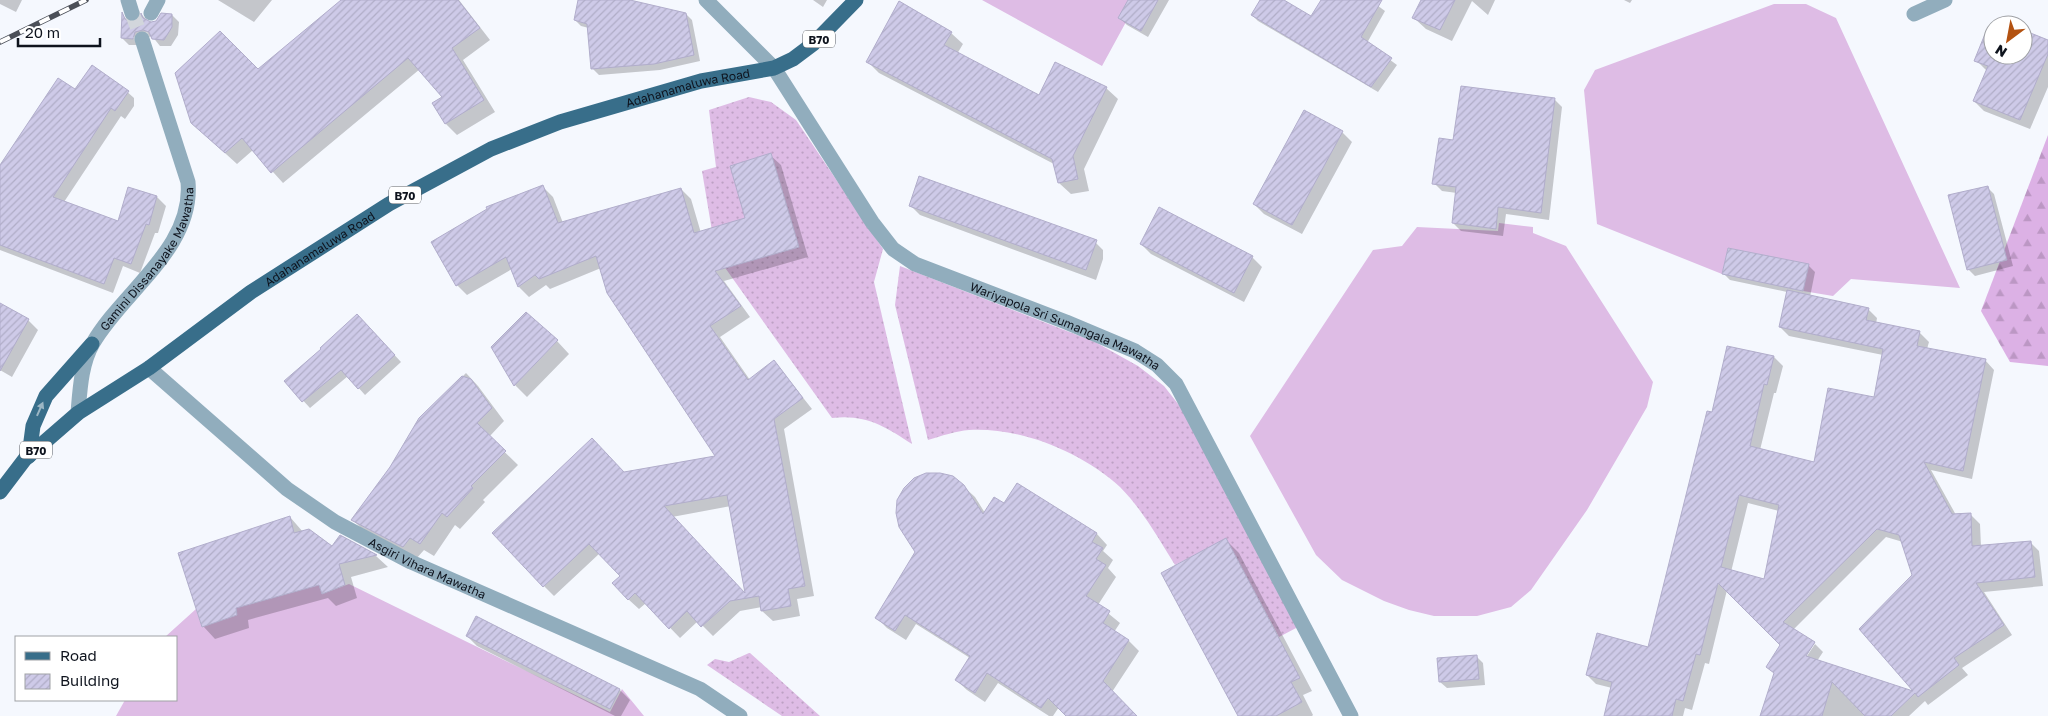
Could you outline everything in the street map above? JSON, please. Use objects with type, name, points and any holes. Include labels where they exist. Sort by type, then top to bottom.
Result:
[{"type":"main road","name":"B70","points":[[774,68],[793,59],[813,44],[856,0]]},
{"type":"main road","name":"Adahanamaluwa Road","points":[[0,492],[29,456],[78,414],[149,368],[251,292],[389,204],[491,149],[560,122],[701,81],[774,68]]},
{"type":"main road","points":[[29,456],[33,426],[46,396],[92,344]]},
{"type":"street","name":"Wariyapola Sri Sumangala Mawatha","points":[[706,0],[774,68],[872,222],[893,249],[915,264],[1066,322],[1135,351],[1157,365],[1176,384],[1351,716]]},
{"type":"street","points":[[1914,14],[1946,0]]},
{"type":"street","name":"Gamini Dissanayake Mawatha","points":[[78,414],[81,376],[92,344],[120,306],[154,267],[181,223],[188,204],[188,182],[143,41]]},
{"type":"street","name":"Asgiri Vihara Mawatha","points":[[149,368],[287,489],[342,526],[411,562],[700,689],[740,716]]},
{"type":"shaded area","points":[[982,0],[1128,0],[1126,22],[1102,66]]},
{"type":"shaded area","points":[[1774,4],[1806,4],[1836,18],[1960,288],[1851,279],[1833,296],[1803,291],[1808,264],[1728,248],[1722,274],[1597,224],[1584,90],[1595,70]]},
{"type":"shaded area","points":[[749,97],[771,102],[796,120],[883,249],[874,282],[912,444],[884,427],[865,420],[844,417],[832,418],[716,255],[702,171],[716,167],[709,110]]},
{"type":"shaded area","points":[[1499,223],[1533,227],[1533,233],[1566,246],[1653,382],[1647,407],[1587,510],[1531,590],[1511,607],[1477,616],[1434,616],[1384,601],[1342,580],[1316,555],[1250,436],[1373,250],[1402,246],[1417,227],[1498,231]]},
{"type":"shaded area","points":[[900,266],[1095,342],[1138,366],[1164,386],[1182,409],[1298,627],[1279,637],[1226,539],[1175,565],[1143,514],[1120,487],[1104,474],[1069,453],[1029,437],[989,430],[969,430],[928,440],[895,305]]},
{"type":"shaded area","points":[[349,584],[610,712],[622,689],[644,716],[116,716],[124,701],[178,701],[178,636],[166,636],[196,609],[202,627],[237,615],[236,608],[319,585],[322,594]]},
{"type":"shaded area","points":[[749,653],[820,716],[782,716],[707,665],[715,659],[729,662]]},
{"type":"green space","points":[[2048,135],[2048,366],[2010,362],[1981,311]]},
{"type":"building","points":[[341,0],[458,0],[480,28],[452,48],[484,100],[445,124],[432,103],[442,97],[408,58],[271,173],[242,138],[225,153],[191,123],[175,73],[220,31],[258,69]]},
{"type":"building","points":[[578,0],[630,0],[686,13],[694,55],[654,64],[591,69],[587,24],[574,20]]},
{"type":"building","points":[[1128,0],[1158,0],[1141,31],[1118,18]]},
{"type":"building","points":[[1260,0],[1284,0],[1311,16],[1321,0],[1382,0],[1361,37],[1392,58],[1371,87],[1251,15]]},
{"type":"building","points":[[1421,0],[1455,0],[1440,30],[1412,18]]},
{"type":"building","points":[[899,1],[952,32],[944,45],[1039,95],[1055,62],[1107,87],[1073,156],[1078,179],[1058,183],[1052,159],[866,62]]},
{"type":"building","points":[[122,12],[125,19],[130,22],[138,20],[141,13],[143,18],[151,22],[156,21],[161,13],[172,14],[172,27],[164,40],[152,39],[149,32],[143,30],[135,32],[133,39],[121,38]]},
{"type":"building","points":[[2033,34],[2048,40],[2048,54],[2020,120],[1973,101],[1988,66],[1985,65],[2033,65]]},
{"type":"building","points":[[1983,39],[1983,64],[1974,61]]},
{"type":"building","points":[[92,65],[129,91],[115,111],[111,108],[53,197],[118,221],[128,187],[157,196],[149,225],[146,224],[131,264],[114,258],[104,284],[0,245],[0,165],[58,78],[75,89]]},
{"type":"building","points":[[1461,86],[1555,98],[1541,213],[1498,207],[1496,229],[1452,223],[1456,187],[1432,184],[1439,138],[1453,140]]},
{"type":"building","points":[[1304,110],[1343,131],[1292,225],[1253,204]]},
{"type":"building","points":[[771,153],[799,247],[715,271],[741,306],[710,326],[748,380],[774,360],[803,398],[774,419],[805,586],[788,589],[791,606],[761,611],[759,596],[730,601],[701,627],[687,611],[669,629],[635,593],[628,600],[612,583],[620,576],[589,544],[543,587],[492,533],[592,438],[624,472],[715,456],[607,293],[596,256],[539,279],[535,275],[518,287],[506,257],[456,286],[431,242],[487,209],[486,207],[543,185],[558,223],[681,188],[694,233],[745,218],[730,166]],"holes":[[[727,495],[745,593],[664,506]]]},
{"type":"building","points":[[919,176],[1097,240],[1086,270],[909,206]]},
{"type":"building","points":[[1988,186],[2007,260],[1967,270],[1948,195]]},
{"type":"building","points":[[1159,207],[1253,256],[1234,293],[1140,244]]},
{"type":"building","points":[[1728,248],[1809,264],[1803,291],[1722,274]]},
{"type":"building","points":[[1787,290],[1869,308],[1866,320],[1920,331],[1917,346],[1986,359],[1963,471],[1924,462],[1952,514],[1971,513],[1972,546],[2031,541],[2035,577],[1976,583],[2004,625],[1954,658],[1959,665],[1918,697],[1915,693],[1891,716],[1865,716],[1832,682],[1822,716],[1760,716],[1774,673],[1766,667],[1780,645],[1718,583],[1700,655],[1696,654],[1683,701],[1676,699],[1672,716],[1604,716],[1612,682],[1586,675],[1597,633],[1648,647],[1707,411],[1712,412],[1727,346],[1774,356],[1767,385],[1764,384],[1750,446],[1814,462],[1828,388],[1874,397],[1883,349],[1779,327]],"holes":[[[1739,495],[1779,505],[1764,579],[1721,567]],[[1877,529],[1899,535],[1912,575],[1859,629],[1913,691],[1806,656],[1815,642],[1783,622]]]},
{"type":"building","points":[[0,303],[29,319],[0,371]]},
{"type":"building","points":[[526,312],[558,340],[514,386],[491,347]]},
{"type":"building","points":[[357,314],[395,355],[358,389],[341,370],[302,402],[284,381]]},
{"type":"building","points":[[462,376],[471,379],[492,408],[477,423],[506,451],[471,486],[473,488],[447,517],[442,513],[420,544],[410,538],[403,547],[351,520],[390,467],[419,418]]},
{"type":"building","points":[[926,473],[940,473],[953,476],[964,485],[983,514],[994,497],[1004,503],[1017,483],[1097,533],[1092,542],[1103,548],[1096,559],[1106,565],[1086,596],[1110,611],[1103,623],[1129,640],[1103,681],[1137,716],[1066,716],[1048,698],[1041,708],[987,673],[975,693],[955,680],[970,656],[905,615],[895,631],[875,618],[915,552],[899,527],[896,513],[897,500],[904,488],[914,478]]},
{"type":"building","points":[[290,516],[294,533],[309,529],[332,546],[340,535],[377,555],[339,564],[345,585],[322,594],[319,585],[236,608],[237,615],[202,627],[178,553]]},
{"type":"building","points":[[1226,538],[1300,678],[1291,682],[1302,702],[1276,716],[1238,716],[1161,573]]},
{"type":"building","points":[[476,616],[620,689],[610,709],[466,636]]},
{"type":"building","points":[[1477,655],[1479,679],[1439,682],[1437,658]]},
{"type":"tunnel","points":[[132,13],[142,39]]},
{"type":"railway","points":[[0,42],[86,0]]}]
